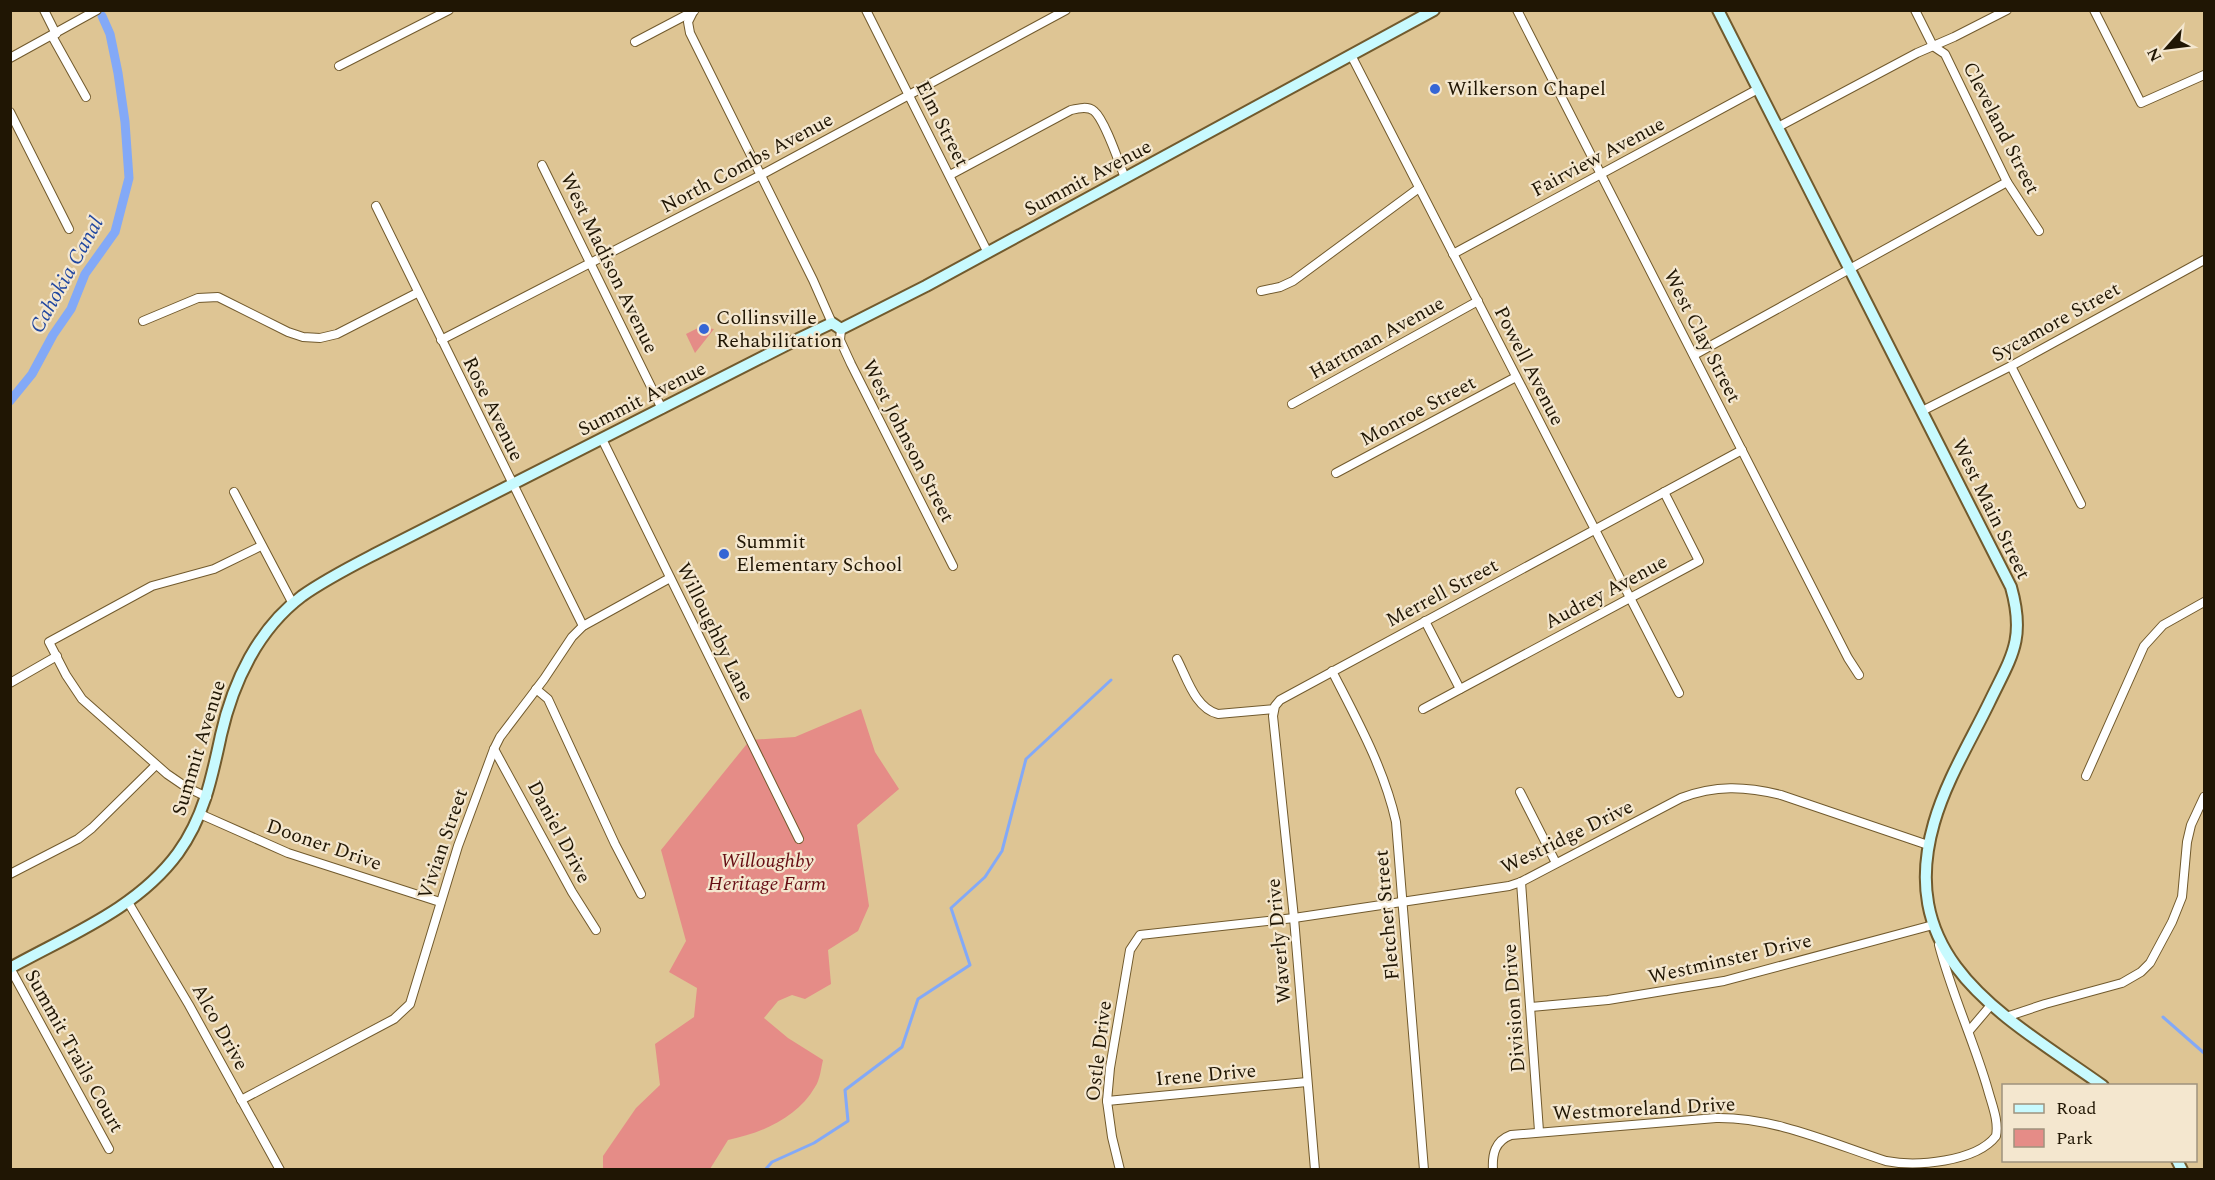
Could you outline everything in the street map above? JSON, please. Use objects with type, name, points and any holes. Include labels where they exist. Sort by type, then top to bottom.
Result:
[{"type":"street","points":[[44,10],[54,35],[86,97]]},
{"type":"street","points":[[10,58],[97,10]]},
{"type":"street","points":[[339,66],[449,10]]},
{"type":"street","name":"Elm Street","points":[[866,10],[988,253]]},
{"type":"street","name":"North Combs Avenue","points":[[441,340],[761,175],[1054,13],[1066,10]]},
{"type":"street","name":"Summit Avenue","points":[[10,968],[128,902],[164,871],[179,852],[200,814],[207,796],[224,724],[244,668],[264,635],[293,604],[321,583],[662,409],[988,253],[1434,10]]},
{"type":"street","name":"West Clay Street","points":[[1517,10],[1859,675]]},
{"type":"street","name":"West Main Street","points":[[1718,10],[2011,587],[2018,617],[2013,657],[1942,797],[1929,845],[1926,884],[1938,938],[1960,972],[1991,1005],[2100,1084]]},
{"type":"street","name":"Cleveland Street","points":[[1915,10],[1933,46],[1945,54],[2007,182],[2039,231]]},
{"type":"street","points":[[1778,127],[2007,10]]},
{"type":"street","points":[[2094,10],[2141,103],[2205,75]]},
{"type":"street","points":[[672,11],[676,20]]},
{"type":"street","points":[[635,42],[694,11]]},
{"type":"street","name":"West Johnson Street","points":[[694,11],[688,22],[690,33],[953,566]]},
{"type":"street","name":"Powell Avenue","points":[[1351,55],[1679,693]]},
{"type":"street","name":"Fairview Avenue","points":[[1453,254],[1758,89]]},
{"type":"street","points":[[950,175],[1071,110],[1083,107],[1094,111],[1103,124],[1125,178]]},
{"type":"street","points":[[10,112],[69,229]]},
{"type":"street","name":"West Madison Avenue","points":[[542,165],[662,409]]},
{"type":"street","points":[[1694,355],[2007,182]]},
{"type":"street","points":[[1261,291],[1280,287],[1293,280],[1419,188]]},
{"type":"street","name":"Rose Avenue","points":[[376,206],[583,626]]},
{"type":"street","name":"Sycamore Street","points":[[1922,411],[2011,366],[2205,260]]},
{"type":"street","points":[[143,321],[198,298],[218,297],[288,332],[303,337],[321,338],[337,334],[417,293]]},
{"type":"street","name":"Hartman Avenue","points":[[1292,404],[1478,301]]},
{"type":"street","points":[[2011,366],[2081,504]]},
{"type":"street","name":"Monroe Street","points":[[1336,473],[1516,377]]},
{"type":"street","name":"Willoughby Lane","points":[[602,440],[799,839]]},
{"type":"street","name":"Merrell Street","points":[[1274,709],[1280,700],[1332,671],[1742,450]]},
{"type":"street","points":[[234,492],[293,604]]},
{"type":"street","name":"Audrey Avenue","points":[[1423,709],[1699,561],[1664,492]]},
{"type":"street","points":[[207,796],[186,787],[156,765],[82,699],[66,675],[49,642],[152,586],[214,568],[261,546]]},
{"type":"street","name":"Vivian Street","points":[[241,1100],[403,1013],[410,1004],[440,902],[500,737],[572,637],[583,626],[670,578]]},
{"type":"street","points":[[2086,776],[2144,646],[2163,625],[2205,602]]},
{"type":"street","points":[[1425,621],[1460,689]]},
{"type":"street","points":[[10,683],[57,656]]},
{"type":"street","points":[[1177,659],[1201,704],[1210,712],[1218,714],[1274,709]]},
{"type":"street","name":"Fletcher Street","points":[[1332,671],[1377,760],[1396,822],[1424,1170]]},
{"type":"street","points":[[536,689],[548,699],[615,844],[641,894]]},
{"type":"street","name":"Waverly Drive","points":[[1274,709],[1315,1170]]},
{"type":"street","name":"Daniel Drive","points":[[494,749],[572,892],[596,930]]},
{"type":"street","points":[[10,874],[78,839],[156,765]]},
{"type":"street","name":"Westridge Drive","points":[[1137,938],[1147,934],[1294,918],[1500,888],[1521,882],[1681,798],[1696,792],[1726,787],[1759,789],[1780,795],[1929,845]]},
{"type":"street","points":[[1520,792],[1556,863]]},
{"type":"street","points":[[2006,1017],[2122,983],[2141,972],[2150,963],[2176,913],[2185,879],[2187,842],[2191,825],[2205,797]]},
{"type":"street","name":"Dooner Drive","points":[[200,814],[278,850],[440,902]]},
{"type":"street","name":"Division Drive","points":[[1521,882],[1539,1131]]},
{"type":"street","name":"Alco Drive","points":[[128,902],[189,1005],[280,1170]]},
{"type":"street","name":"Westminster Drive","points":[[1531,1007],[1608,1000],[1724,981],[1934,925]]},
{"type":"street","name":"Ostle Drive","points":[[1120,1170],[1107,1101],[1110,1068],[1130,950],[1137,938]]},
{"type":"street","name":"Westmoreland Drive","points":[[1493,1170],[1494,1151],[1503,1138],[1511,1135],[1539,1131],[1735,1118],[1772,1124],[1901,1164],[1947,1160],[1984,1146],[1992,1141],[1998,1130],[1985,1077],[1950,980],[1938,938]]},
{"type":"street","name":"Summit Trails Court","points":[[10,968],[109,1149]]},
{"type":"street","points":[[1969,1031],[1991,1005]]},
{"type":"street","name":"Irene Drive","points":[[1107,1101],[1307,1082]]},
{"type":"green space","points":[[700,327],[714,329],[695,353],[686,334]]},
{"type":"green space","name":"Willoughby Heritage Farm","points":[[861,709],[875,752],[899,789],[857,825],[869,906],[858,931],[828,950],[831,984],[805,999],[792,995],[778,1001],[764,1018],[788,1038],[823,1060],[817,1084],[789,1116],[766,1128],[728,1140],[710,1169],[603,1169],[603,1156],[636,1108],[660,1085],[655,1044],[694,1017],[697,988],[669,972],[686,941],[661,850],[750,740],[795,737]]},
{"type":"waterway","name":"Cahokia Canal","points":[[10,401],[32,374],[53,335],[71,309],[85,274],[115,232],[129,178],[125,122],[118,73],[110,34],[102,16]]},
{"type":"waterway","points":[[765,1170],[772,1162],[814,1143],[848,1121],[845,1090],[902,1047],[918,999],[970,965],[951,908],[985,877],[1002,851],[1026,759],[1111,680]]},
{"type":"waterway","points":[[2163,1017],[2204,1053]]},
{"type":"place","name":"Wilkerson Chapel","points":[[1435,89]]},
{"type":"place","name":"Collinsville Rehabilitation","points":[[704,329]]},
{"type":"place","name":"Summit Elementary School","points":[[724,554]]}]
